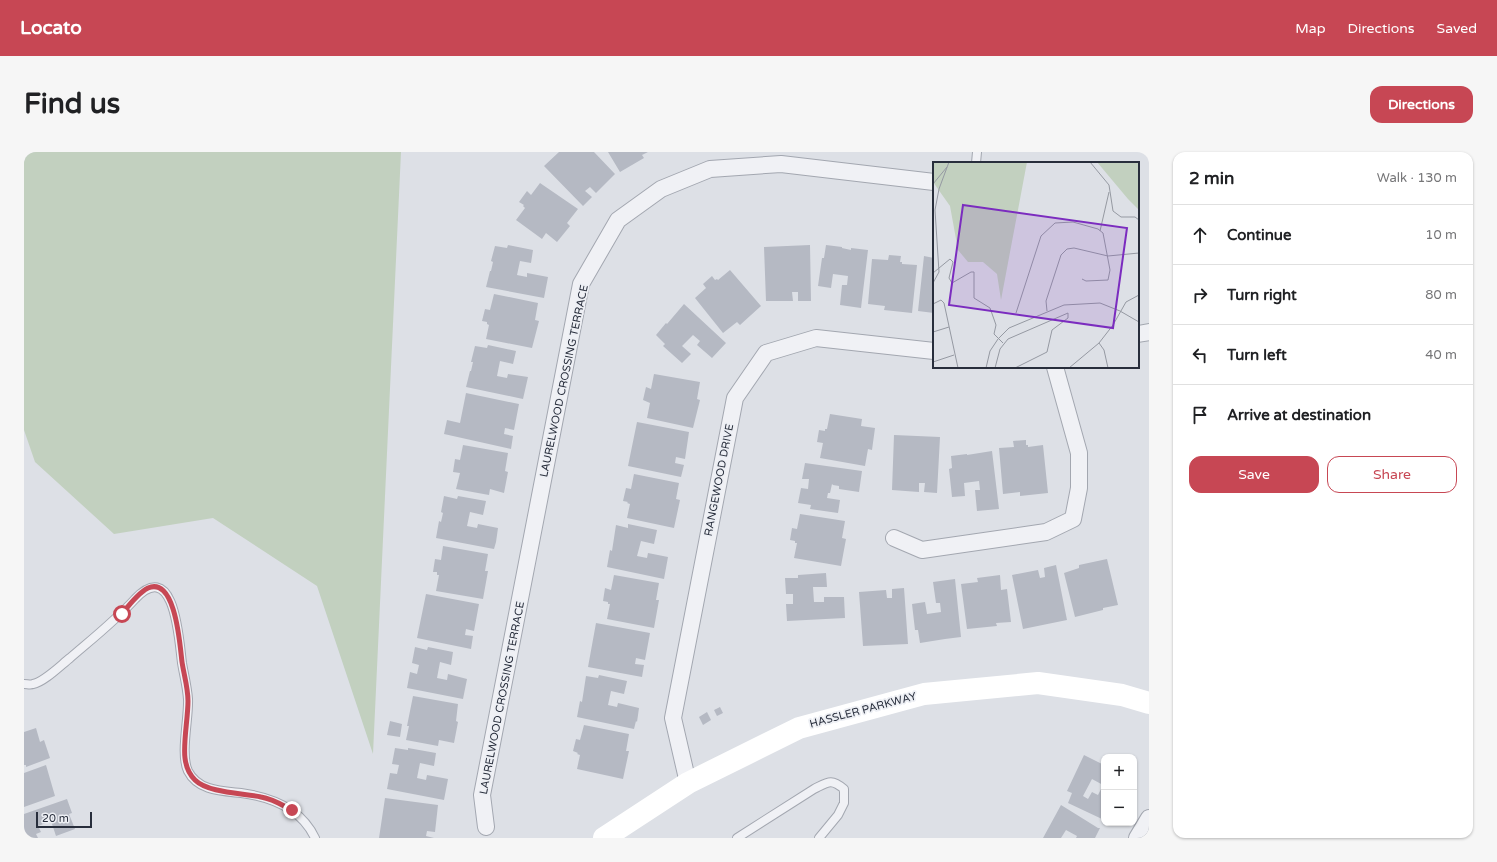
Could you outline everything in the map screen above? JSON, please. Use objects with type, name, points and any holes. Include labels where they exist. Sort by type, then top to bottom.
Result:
[{"type":"street","name":"LAURELWOOD CROSSING TERRACE","points":[[486,827],[482,794],[581,284],[618,220],[661,189],[710,169],[781,164],[933,182]]},
{"type":"street","points":[[1139,334],[1149,332]]},
{"type":"street","name":"RANGEWOOD DRIVE","points":[[688,783],[673,718],[735,398],[766,353],[816,338],[933,350]]},
{"type":"street","points":[[894,538],[922,550],[1046,532],[1073,519],[1079,488],[1079,453],[1055,368]]},
{"type":"street","name":"HASSLER PARKWAY","points":[[604,838],[688,783],[799,728],[924,694],[1038,683],[1122,695],[1149,703]]},
{"type":"street","points":[[1137,838],[1149,818]]},
{"type":"lane","points":[[976,162],[977,152]]},
{"type":"lane","points":[[24,684],[33,684],[48,676],[122,614],[142,592],[149,588],[157,587],[165,593],[173,607],[178,624],[188,699],[185,757],[188,770],[195,781],[206,788],[263,797],[278,802],[301,818],[310,828],[315,838]]},
{"type":"lane","points":[[737,838],[826,782],[836,782],[844,788],[844,803],[838,815],[819,838]]},
{"type":"green space","points":[[24,152],[401,152],[373,754],[317,586],[213,518],[114,534],[35,462],[24,430]]},
{"type":"building","points":[[559,152],[594,152],[615,174],[596,193],[590,187],[585,191],[592,197],[583,206],[544,166]]},
{"type":"building","points":[[608,152],[648,152],[642,155],[644,158],[620,172]]},
{"type":"building","points":[[540,183],[578,209],[567,223],[570,226],[557,242],[546,233],[542,239],[516,220],[525,208],[523,206],[524,205],[519,202],[527,191],[531,195]]},
{"type":"building","points":[[508,245],[533,250],[531,263],[520,261],[517,275],[527,277],[527,273],[548,277],[544,298],[486,287],[493,262],[491,261],[495,246],[507,248]]},
{"type":"building","points":[[810,245],[811,301],[798,301],[798,292],[792,292],[793,301],[766,301],[764,247]]},
{"type":"building","points":[[826,245],[851,250],[851,248],[868,250],[861,308],[840,305],[842,285],[847,285],[848,276],[833,274],[831,288],[818,286],[822,258],[824,258]]},
{"type":"building","points":[[889,255],[901,256],[900,262],[902,262],[902,264],[917,265],[912,313],[884,310],[885,306],[868,304],[872,259],[888,260]]},
{"type":"building","points":[[924,256],[933,258],[933,313],[918,311]]},
{"type":"building","points":[[730,270],[761,306],[740,325],[737,322],[723,333],[695,298],[706,288],[703,284],[712,276],[715,280],[718,280]]},
{"type":"building","points":[[494,294],[538,303],[535,320],[539,321],[532,348],[486,339],[489,325],[487,322],[482,321],[485,309],[490,310]]},
{"type":"building","points":[[684,304],[726,343],[712,358],[697,345],[700,341],[693,335],[682,346],[691,354],[682,363],[663,346],[665,344],[656,335]]},
{"type":"building","points":[[488,345],[516,351],[513,364],[500,361],[497,376],[507,378],[508,374],[528,377],[523,399],[466,387],[473,362],[471,362],[475,346],[487,348]]},
{"type":"building","points":[[654,374],[700,382],[697,399],[700,400],[693,428],[647,418],[650,403],[643,400],[646,387],[651,389]]},
{"type":"building","points":[[466,393],[519,404],[514,430],[505,428],[504,434],[513,436],[511,449],[444,434],[447,420],[460,423]]},
{"type":"building","points":[[830,414],[862,419],[861,426],[875,428],[872,450],[868,449],[865,466],[820,458],[823,443],[817,442],[819,430],[825,431],[825,429],[827,429]]},
{"type":"building","points":[[637,422],[689,432],[685,459],[676,457],[675,463],[684,465],[681,477],[628,466]]},
{"type":"building","points":[[894,435],[940,437],[937,493],[924,492],[925,483],[919,483],[919,492],[892,490]]},
{"type":"building","points":[[1026,440],[1026,445],[1028,445],[1028,447],[1043,445],[1048,493],[1020,496],[1020,492],[1003,494],[999,448],[1014,447],[1013,441]]},
{"type":"building","points":[[463,445],[508,453],[505,471],[508,472],[504,493],[490,489],[489,495],[456,489],[460,473],[453,472],[455,459],[460,460]]},
{"type":"building","points":[[992,451],[999,509],[977,511],[975,490],[980,490],[979,481],[964,483],[965,496],[952,497],[949,469],[952,468],[951,456]]},
{"type":"building","points":[[805,463],[862,471],[859,492],[839,489],[839,486],[832,484],[827,498],[840,500],[838,513],[810,509],[811,505],[798,503],[801,488],[808,489],[809,479],[802,479]]},
{"type":"building","points":[[634,474],[679,483],[676,499],[680,500],[674,528],[627,518],[630,504],[623,501],[626,488],[631,489]]},
{"type":"building","points":[[444,496],[457,499],[458,496],[486,501],[483,515],[470,512],[467,526],[477,528],[478,524],[498,528],[494,549],[436,538],[439,521],[441,522],[443,513],[441,512]]},
{"type":"building","points":[[800,514],[845,521],[842,538],[846,539],[841,566],[794,558],[797,543],[790,540],[792,528],[797,529]]},
{"type":"building","points":[[628,524],[657,530],[654,544],[641,541],[637,556],[647,558],[648,553],[668,557],[664,579],[607,567],[610,550],[612,551],[616,525],[628,528]]},
{"type":"building","points":[[443,546],[488,554],[485,571],[488,571],[483,599],[436,591],[439,575],[437,575],[437,572],[433,572],[435,559],[441,560]]},
{"type":"building","points":[[1107,559],[1118,605],[1075,617],[1064,573],[1079,568],[1079,565]]},
{"type":"building","points":[[1056,565],[1067,620],[1023,629],[1012,575],[1038,570],[1040,578],[1045,577],[1044,568]]},
{"type":"building","points":[[826,573],[827,587],[813,587],[814,602],[824,602],[824,597],[844,597],[845,618],[787,621],[786,604],[793,604],[793,594],[786,594],[785,578],[798,578],[798,575]]},
{"type":"building","points":[[614,575],[659,583],[656,600],[659,600],[654,628],[607,619],[610,604],[603,601],[605,588],[611,590]]},
{"type":"building","points":[[1000,575],[1001,590],[1007,589],[1011,622],[996,623],[997,626],[967,629],[961,584],[978,582],[977,578]]},
{"type":"building","points":[[955,579],[961,637],[920,643],[918,630],[915,630],[912,604],[925,602],[927,614],[941,612],[940,603],[936,603],[933,582]]},
{"type":"building","points":[[904,588],[908,644],[863,646],[859,592],[886,590],[887,598],[892,598],[892,589]]},
{"type":"building","points":[[426,594],[479,604],[474,631],[466,629],[465,635],[473,636],[471,649],[417,638]]},
{"type":"building","points":[[596,623],[650,633],[645,660],[636,658],[635,664],[644,665],[642,677],[588,667]]},
{"type":"building","points":[[415,647],[427,650],[428,647],[453,652],[451,665],[440,662],[437,678],[447,680],[448,674],[467,679],[463,699],[407,688],[410,672],[417,674],[419,665],[412,663]]},
{"type":"building","points":[[599,675],[627,681],[624,694],[611,691],[608,705],[617,707],[618,703],[639,708],[637,722],[636,721],[634,729],[577,717],[580,701],[582,702],[586,676],[598,678]]},
{"type":"building","points":[[413,696],[458,704],[456,721],[458,722],[454,743],[439,740],[438,746],[406,740],[409,726],[407,726]]},
{"type":"building","points":[[720,707],[723,713],[717,716],[714,710]]},
{"type":"building","points":[[707,712],[711,720],[703,725],[699,717]]},
{"type":"building","points":[[390,721],[402,724],[400,737],[387,735]]},
{"type":"building","points":[[584,725],[629,734],[626,751],[629,751],[623,779],[577,769],[580,755],[573,751],[576,739],[580,740]]},
{"type":"building","points":[[36,728],[40,742],[44,740],[50,758],[26,767],[26,765],[24,765],[24,732]]},
{"type":"building","points":[[395,748],[408,750],[408,748],[436,753],[434,766],[420,763],[417,778],[426,780],[427,775],[448,779],[444,800],[387,789],[390,773],[397,774],[399,765],[392,764]]},
{"type":"building","points":[[1084,755],[1101,764],[1101,784],[1092,779],[1083,796],[1088,799],[1092,792],[1098,795],[1101,789],[1101,819],[1068,803],[1072,793],[1067,791]]},
{"type":"building","points":[[46,765],[55,796],[24,807],[24,773]]},
{"type":"building","points":[[385,798],[438,805],[435,832],[427,831],[426,836],[434,838],[379,838]]},
{"type":"building","points":[[67,799],[72,813],[69,814],[75,829],[56,836],[51,821],[38,826],[41,832],[36,834],[38,838],[26,838],[24,831],[24,814]]},
{"type":"building","points":[[1061,805],[1100,828],[1095,838],[1076,838],[1077,836],[1066,830],[1061,838],[1043,838]]},
{"type":"route","points":[[122,614],[142,592],[149,588],[157,587],[165,593],[173,607],[178,624],[188,699],[185,757],[188,770],[195,781],[206,788],[263,797],[278,802],[292,810]]}]
